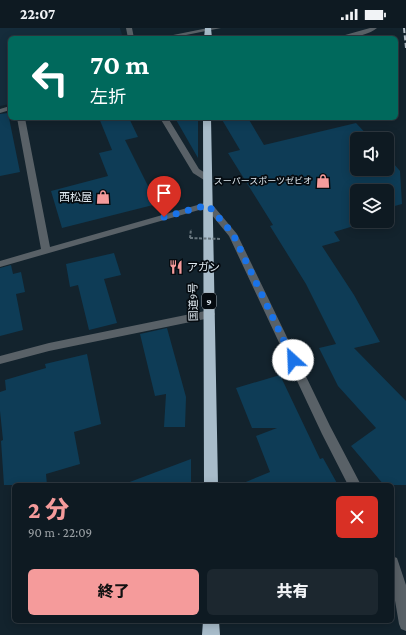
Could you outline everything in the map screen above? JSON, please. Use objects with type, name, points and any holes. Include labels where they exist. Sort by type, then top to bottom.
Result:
[{"type":"highway","name":"国道9号","points":[[207,120],[210,314],[210,483]]},
{"type":"highway","points":[[211,623],[211,635]]},
{"type":"street","points":[[171,36],[218,28]]},
{"type":"street","points":[[346,36],[369,31],[374,28]]},
{"type":"street","points":[[21,120],[46,250]]},
{"type":"street","points":[[165,120],[196,171],[207,178]]},
{"type":"street","points":[[0,264],[208,205],[233,234],[326,430],[354,483]]},
{"type":"street","points":[[0,360],[49,346],[210,314]]},
{"type":"street","points":[[394,569],[401,590],[406,624]]},
{"type":"path","points":[[190,238],[221,239]]},
{"type":"shaded area","points":[[0,28],[120,28],[122,36],[8,36],[8,104],[0,106]]},
{"type":"building","points":[[8,113],[8,120],[9,120],[20,172],[0,176],[0,114]]},
{"type":"building","name":"西松屋","points":[[100,120],[130,120],[138,137],[125,140],[157,204],[62,228],[51,191],[108,176],[99,153],[112,150]]},
{"type":"building","points":[[176,120],[198,120],[198,158]]},
{"type":"building","points":[[222,120],[249,120],[264,145],[356,123],[364,132],[350,132],[350,176],[394,176],[394,164],[400,171],[402,204],[394,206],[394,184],[350,184],[350,227],[334,232],[340,241],[322,246],[354,295],[380,342],[354,348],[406,401],[406,485],[382,483],[351,446],[376,428],[338,386],[319,348],[336,344],[306,284],[270,226],[273,225],[228,153],[240,150]]},
{"type":"building","points":[[114,253],[121,275],[104,279],[117,323],[89,330],[78,285],[70,287],[66,264]]},
{"type":"building","points":[[11,265],[13,274],[21,272],[25,292],[16,294],[23,330],[0,336],[0,268]]},
{"type":"building","points":[[167,328],[186,397],[185,427],[164,427],[166,394],[155,396],[140,334]]},
{"type":"building","points":[[87,354],[101,424],[74,432],[80,464],[46,474],[47,483],[12,483],[12,485],[4,485],[0,392],[6,390],[5,380],[46,368],[45,364]]},
{"type":"building","points":[[280,375],[320,459],[323,458],[337,483],[243,483],[270,472],[256,436],[277,428],[252,428],[236,388]]},
{"type":"building","points":[[191,459],[191,483],[127,483]]},
{"type":"railway","points":[[404,28],[406,48]]},
{"type":"place","name":"スーパースポーツゼビオ","points":[[323,181]]},
{"type":"place","name":"西松屋","points":[[103,197]]},
{"type":"place","name":"アガン","points":[[176,267]]},
{"type":"route","points":[[164,217],[208,205],[233,234],[293,360]]}]
